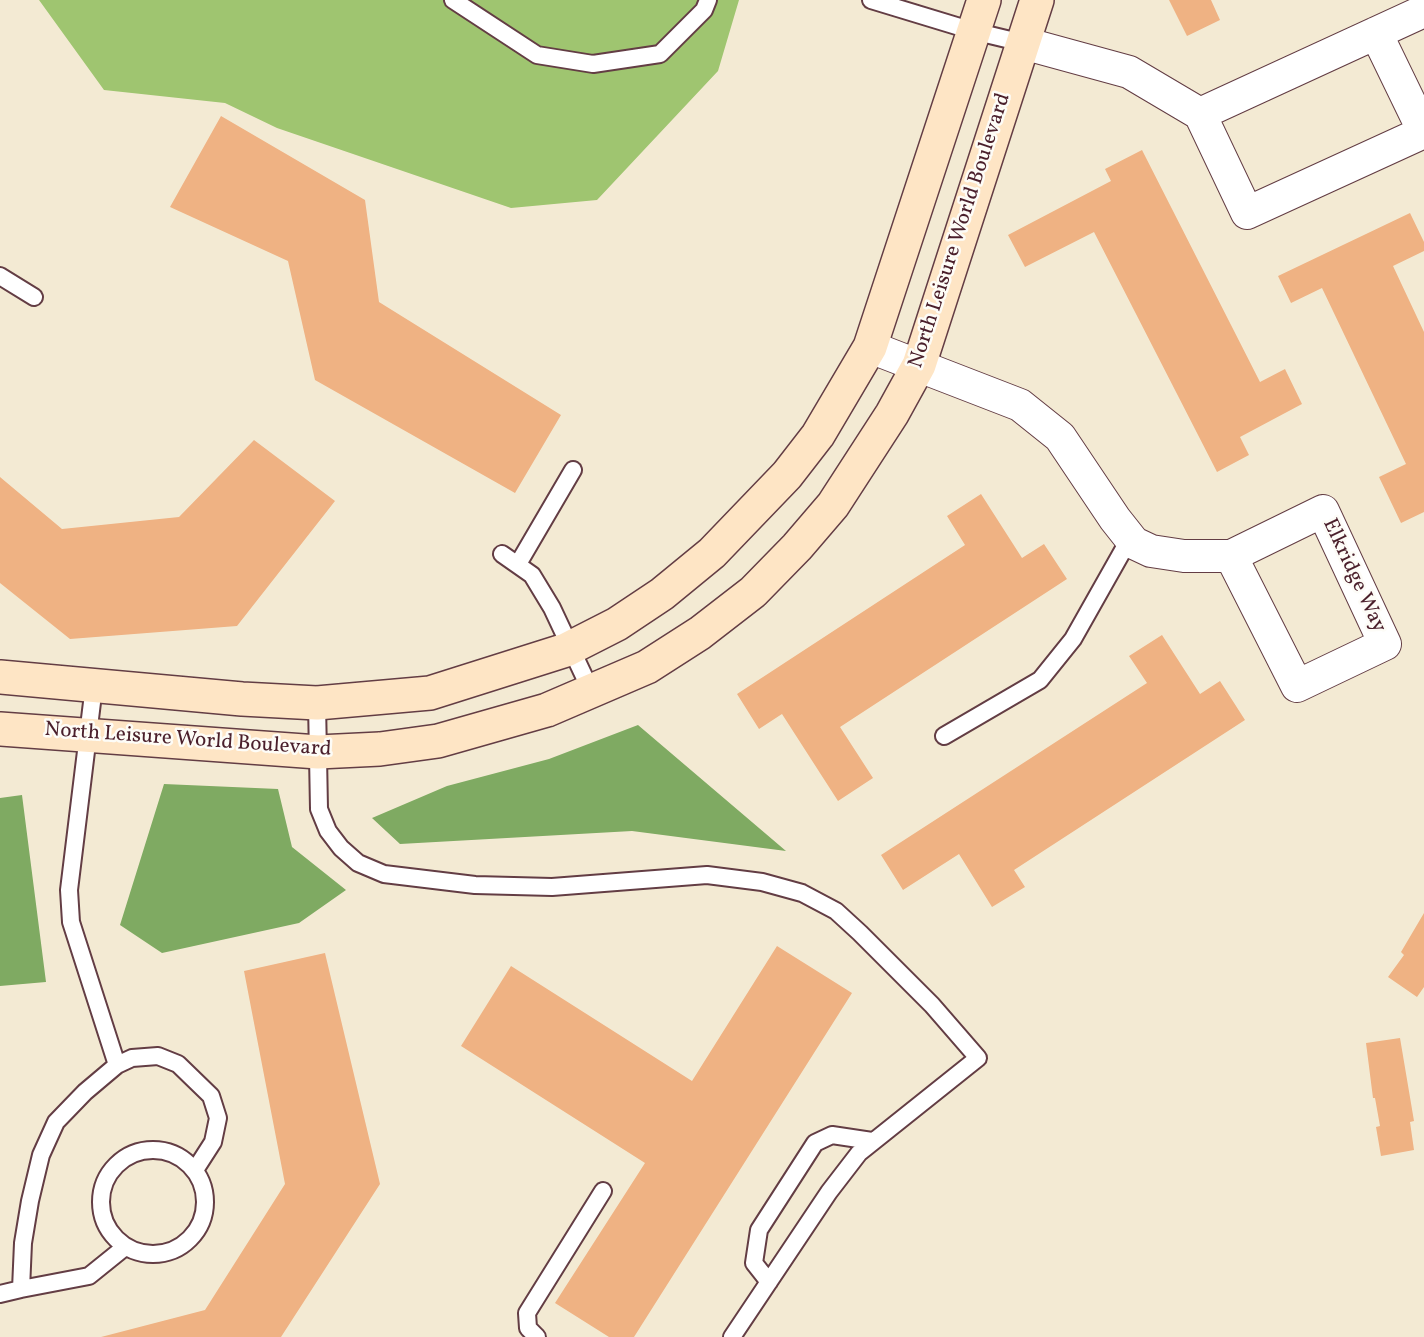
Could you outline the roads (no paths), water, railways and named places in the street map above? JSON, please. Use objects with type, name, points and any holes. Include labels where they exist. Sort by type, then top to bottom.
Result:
[{"type":"street","points":[[0,677],[242,699],[317,703],[430,693],[481,679],[572,647],[635,612],[712,553],[787,475],[812,443],[870,347],[984,0]]},
{"type":"street","name":"North Leisure World Boulevard","points":[[0,729],[318,752],[380,749],[438,741],[547,710],[647,667],[700,633],[753,592],[797,547],[833,505],[892,414],[920,365],[1037,0]]},
{"type":"street","points":[[1200,114],[1424,10]]},
{"type":"street","points":[[1023,43],[1129,72],[1200,114],[1247,213],[1424,132],[1376,33]]},
{"type":"street","name":"Elkridge Way","points":[[870,347],[1020,405],[1060,437],[1130,538],[1151,551],[1184,556],[1232,556],[1323,511],[1385,644],[1297,686],[1232,556]]},
{"type":"lane","points":[[453,0],[537,55],[593,64],[660,54],[704,10],[708,0]]},
{"type":"lane","points":[[871,0],[1023,43]]},
{"type":"lane","points":[[0,276],[34,297]]},
{"type":"lane","points":[[518,564],[573,470]]},
{"type":"lane","points":[[944,736],[1040,680],[1073,639],[1130,538]]},
{"type":"lane","points":[[502,554],[532,575],[572,647],[591,691]]},
{"type":"lane","points":[[93,686],[89,736],[69,890],[71,922],[117,1065]]},
{"type":"lane","points":[[317,703],[319,809],[328,831],[341,848],[358,863],[384,873],[475,885],[552,887],[707,875],[772,885],[802,893],[836,911],[932,1005],[978,1058],[872,1141],[829,1192],[732,1337]]},
{"type":"lane","points":[[21,1289],[23,1242],[41,1155],[56,1122],[85,1092],[117,1065],[132,1058],[158,1056],[178,1064],[211,1096],[218,1118],[213,1142],[195,1170]]},
{"type":"lane","points":[[769,1282],[754,1263],[759,1230],[815,1143],[832,1135],[872,1141]]},
{"type":"lane","points":[[147,1150],[165,1150],[182,1158],[195,1170],[203,1184],[206,1200],[204,1217],[197,1232],[186,1244],[172,1252],[156,1255],[139,1253],[124,1247],[111,1234],[103,1218],[100,1200],[104,1182],[115,1167],[129,1155],[147,1150]]},
{"type":"lane","points":[[537,1337],[528,1328],[527,1313],[603,1191]]},
{"type":"lane","points":[[0,1294],[89,1276],[124,1247]]}]
